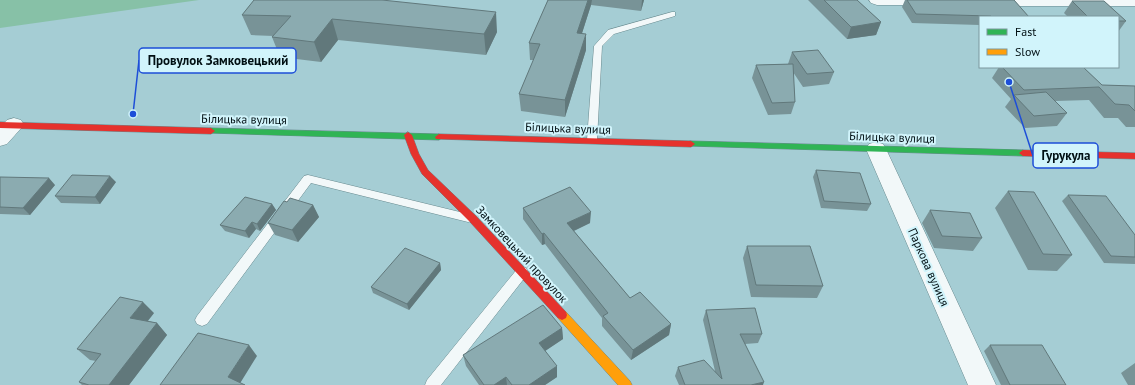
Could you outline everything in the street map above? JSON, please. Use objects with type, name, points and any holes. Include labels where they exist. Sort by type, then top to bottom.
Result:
[{"type":"main road","name":"Білицька вулиця","points":[[7,125],[1135,156]]},
{"type":"main road","name":"Замковецький провулок","points":[[408,135],[415,154],[426,172],[473,219],[626,385]]},
{"type":"street","points":[[877,0],[948,0]]},
{"type":"street","points":[[971,1],[1135,2]]},
{"type":"street","points":[[0,140],[7,125]]},
{"type":"street","name":"Паркова вулиця","points":[[876,149],[982,385]]},
{"type":"lane","points":[[592,140],[598,46],[611,32],[672,14]]},
{"type":"lane","points":[[202,320],[308,179],[473,219]]},
{"type":"lane","points":[[432,385],[522,272]]},
{"type":"green space","points":[[0,0],[199,0],[0,28]]},
{"type":"building","points":[[254,0],[382,0],[496,12],[484,34],[332,19],[314,42],[272,37],[291,16],[242,15]]},
{"type":"building","points":[[548,0],[588,0],[577,33],[586,34],[565,100],[519,94],[540,44],[529,43]]},
{"type":"building","points":[[824,0],[857,0],[881,22],[851,27]]},
{"type":"building","points":[[907,0],[1014,0],[1028,16],[991,16],[916,14]]},
{"type":"building","points":[[1072,1],[1104,1],[1126,21],[1119,21],[1119,16],[1087,16]]},
{"type":"building","points":[[818,50],[834,72],[807,74],[792,52]]},
{"type":"building","points":[[793,64],[795,102],[772,103],[756,65]]},
{"type":"building","points":[[1003,68],[1084,68],[1102,85],[1135,86],[1135,111],[1129,105],[1115,104],[1099,87],[1024,90]]},
{"type":"building","points":[[1046,92],[1067,113],[1034,116],[1014,95]]},
{"type":"building","points":[[816,170],[860,173],[871,204],[824,201]]},
{"type":"building","points":[[72,175],[110,176],[95,197],[55,196]]},
{"type":"building","points":[[0,177],[49,178],[23,208],[0,207]]},
{"type":"building","points":[[570,187],[591,212],[567,223],[630,298],[640,292],[671,324],[633,350],[603,316],[608,313],[544,233],[542,234],[523,208]]},
{"type":"building","points":[[1008,191],[1034,192],[1072,255],[1043,254]]},
{"type":"building","points":[[1068,195],[1106,196],[1135,235],[1135,257],[1111,256]]},
{"type":"building","points":[[245,197],[272,204],[257,224],[252,222],[245,231],[220,225]]},
{"type":"building","points":[[290,198],[313,205],[292,230],[268,223],[284,201],[287,202]]},
{"type":"building","points":[[930,210],[970,213],[982,238],[942,236]]},
{"type":"building","points":[[747,246],[810,246],[823,286],[756,285]]},
{"type":"building","points":[[405,248],[440,263],[407,304],[371,287]]},
{"type":"building","points":[[120,297],[143,302],[130,318],[157,323],[109,385],[89,385],[79,382],[101,354],[77,349]]},
{"type":"building","points":[[543,305],[562,328],[539,343],[557,366],[529,385],[512,385],[506,377],[494,385],[484,385],[463,355]]},
{"type":"building","points":[[755,308],[762,334],[740,334],[764,382],[751,385],[685,385],[678,367],[704,360],[722,379],[706,310]]},
{"type":"building","points":[[198,333],[249,345],[228,377],[245,385],[160,385]]},
{"type":"building","points":[[990,345],[1042,345],[1066,385],[1010,385]]},
{"type":"traffic: fast","points":[[211,131],[439,137]]},
{"type":"traffic: fast","points":[[691,144],[1023,153]]},
{"type":"traffic: slow","points":[[562,315],[626,385]]},
{"type":"traffic: jam","points":[[0,125],[211,131]]},
{"type":"traffic: jam","points":[[408,135],[415,154],[425,172],[473,219],[562,315]]},
{"type":"traffic: jam","points":[[439,137],[691,144]]},
{"type":"traffic: jam","points":[[1023,153],[1135,156]]},
{"type":"place","name":"Гурукула","points":[[1009,82]]},
{"type":"place","name":"Провулок Замковецький","points":[[133,114]]}]
